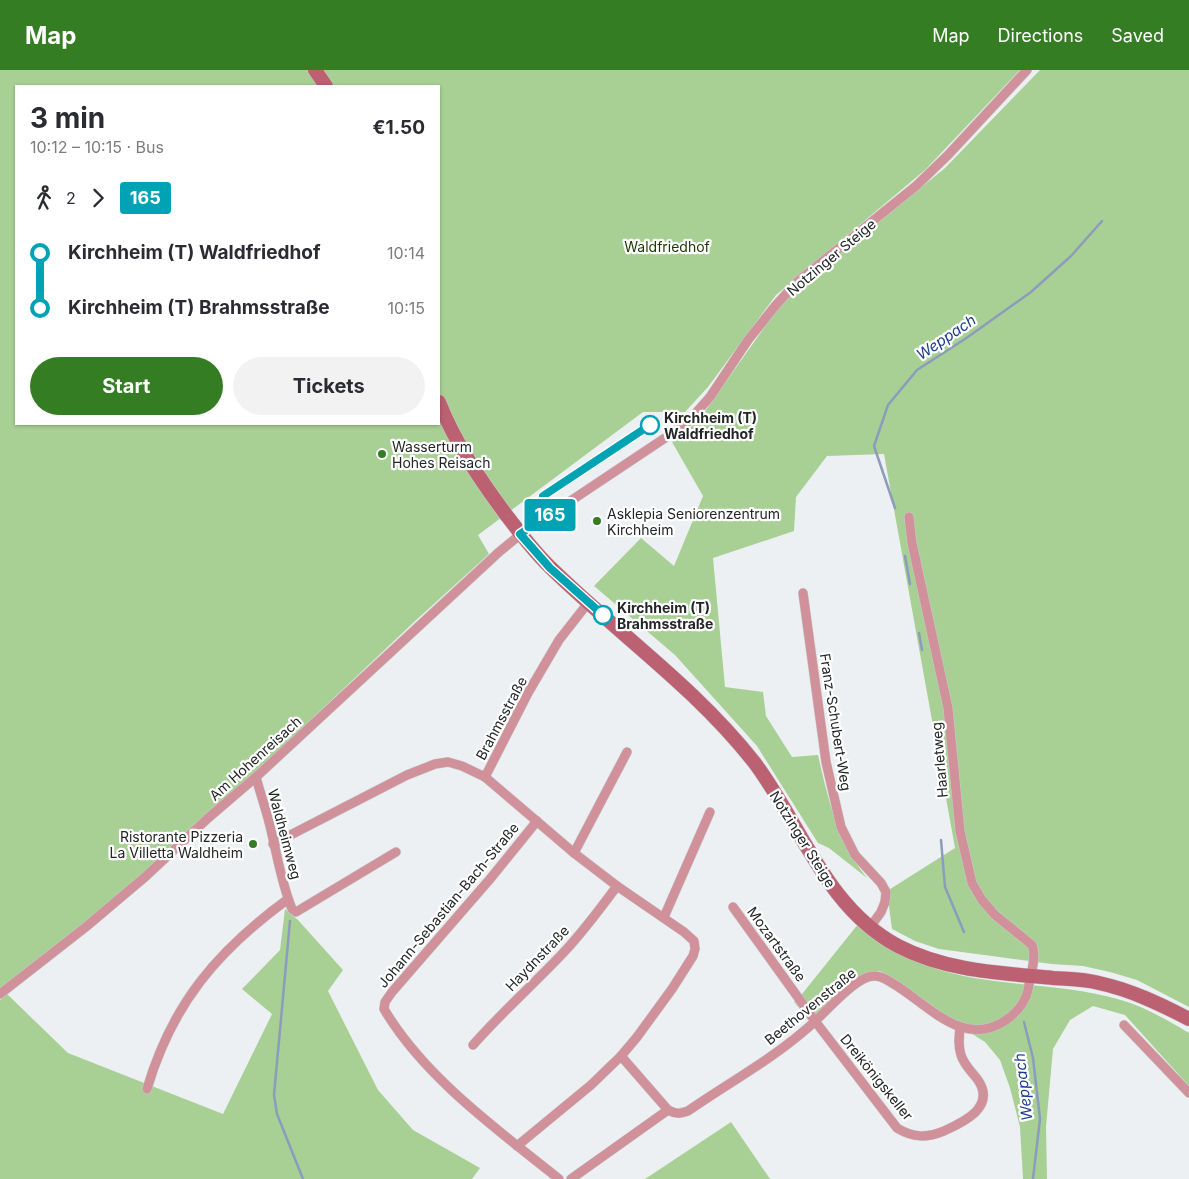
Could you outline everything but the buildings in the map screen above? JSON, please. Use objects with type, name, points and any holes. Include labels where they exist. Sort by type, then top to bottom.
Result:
[{"type":"main road","points":[[314,70],[325,85]]},
{"type":"main road","name":"Notzinger Steige","points":[[440,404],[453,433],[472,466],[520,534],[545,562],[588,603],[686,688],[737,741],[756,765],[822,873],[854,912],[871,926],[895,944],[918,955],[969,969],[1098,982],[1131,992],[1189,1019]]},
{"type":"street","name":"Notzinger Steige","points":[[520,534],[686,424],[710,398],[748,340],[797,282],[916,186],[948,155],[1027,70]]},
{"type":"street","name":"Haarletweg","points":[[909,517],[912,543],[948,708],[960,831],[968,868],[972,883],[982,900],[995,915],[1032,945],[1034,957],[1030,976]]},
{"type":"street","name":"Am Hohenreisach","points":[[0,994],[87,926],[145,877],[206,818],[256,777],[520,534]]},
{"type":"street","name":"Franz-Schubert-Weg","points":[[803,593],[826,762],[841,827],[855,855],[881,883],[886,892],[883,907],[871,926]]},
{"type":"street","name":"Brahmsstraße","points":[[273,844],[407,776],[435,764],[448,762],[462,766],[485,777],[528,693],[559,640],[588,603]]},
{"type":"street","points":[[574,853],[627,752]]},
{"type":"street","name":"Waldheimweg","points":[[256,777],[288,899],[292,909],[296,912],[396,852]]},
{"type":"street","points":[[485,777],[574,853],[617,886],[664,917],[694,941],[695,949],[693,956],[672,989],[621,1056],[591,1085],[517,1146],[558,1179]]},
{"type":"street","points":[[664,917],[710,812]]},
{"type":"street","name":"Johann-Sebastian-Bach-Straße","points":[[517,1146],[459,1096],[431,1068],[402,1036],[384,1009],[385,1002],[392,992],[490,879],[537,821]]},
{"type":"street","name":"Haydnstraße","points":[[473,1045],[498,1017],[565,951],[617,886]]},
{"type":"street","name":"Waldheimweg","points":[[147,1089],[163,1043],[199,980],[240,938],[288,899]]},
{"type":"street","name":"Mozartstraße","points":[[733,907],[815,1021]]},
{"type":"street","name":"Beethovenstraße","points":[[668,1110],[680,1114],[688,1111],[779,1051],[862,980],[878,975],[902,988],[935,1014],[960,1028],[974,1030],[1000,1024],[1014,1014],[1028,992],[1030,976]]},
{"type":"street","name":"Dreikönigskeller","points":[[815,1021],[897,1128],[916,1136],[937,1134],[958,1124],[968,1118],[982,1104],[984,1098],[983,1089],[962,1057],[959,1047],[960,1028]]},
{"type":"street","points":[[1124,1025],[1189,1093]]},
{"type":"street","points":[[571,1179],[668,1110],[621,1056]]},
{"type":"green space","name":"Waldfriedhof","points":[[0,70],[1020,70],[925,170],[776,295],[708,387],[685,412],[643,412],[478,535],[489,554],[414,622],[147,875],[0,988]]},
{"type":"green space","points":[[1040,70],[1189,70],[1189,1007],[1137,980],[1110,972],[1083,966],[1052,964],[939,949],[915,941],[892,929],[887,891],[955,848],[884,454],[827,456],[796,497],[794,531],[713,558],[725,687],[763,692],[766,716],[792,757],[818,755],[835,820],[849,850],[867,878],[829,848],[818,843],[757,746],[675,655],[594,586],[641,538],[674,566],[703,496],[672,442],[698,421],[786,297],[945,168]]},
{"type":"green space","points":[[285,909],[298,920],[343,970],[328,991],[378,1090],[413,1130],[480,1168],[472,1179],[0,1179],[0,1000],[7,994],[68,1053],[223,1114],[272,1014],[242,989],[280,950]]},
{"type":"green space","points":[[859,923],[904,954],[934,968],[980,979],[1098,994],[1139,1006],[1156,1014],[1189,1033],[1189,1086],[1125,1015],[1093,1006],[1070,1020],[1053,1049],[1046,1127],[1047,1179],[1023,1179],[1020,1127],[1010,1088],[1000,1060],[985,1042],[923,1003],[894,979],[880,971],[862,975],[810,1021],[794,1002]]},
{"type":"green space","points":[[731,1122],[770,1179],[645,1179]]},
{"type":"waterway","name":"Weppach","points":[[895,508],[874,446],[888,405],[917,370],[965,339],[1031,292],[1071,256],[1102,221]]},
{"type":"waterway","name":"Weppach","points":[[905,556],[910,584]]},
{"type":"waterway","name":"Weppach","points":[[919,633],[922,650]]},
{"type":"waterway","name":"Weppach","points":[[938,741],[943,780]]},
{"type":"waterway","name":"Weppach","points":[[941,840],[945,887],[964,932]]},
{"type":"waterway","points":[[290,921],[274,1095],[277,1114],[303,1179]]},
{"type":"waterway","name":"Weppach","points":[[1024,1022],[1033,1058],[1040,1119],[1033,1179]]},
{"type":"bus line","name":"165","points":[[603,615],[550,568],[520,534],[552,513],[543,496],[650,425]]},
{"type":"place","name":"Kirchheim (T) Waldfriedhof","points":[[650,425]]},
{"type":"place","name":"Wasserturm Hohes Reisach","points":[[382,454]]},
{"type":"place","name":"Asklepia Seniorenzentrum Kirchheim","points":[[597,521]]},
{"type":"place","name":"Kirchheim (T) Brahmsstraße","points":[[603,615]]},
{"type":"place","name":"Ristorante Pizzeria La Villetta Waldheim","points":[[253,844]]}]
